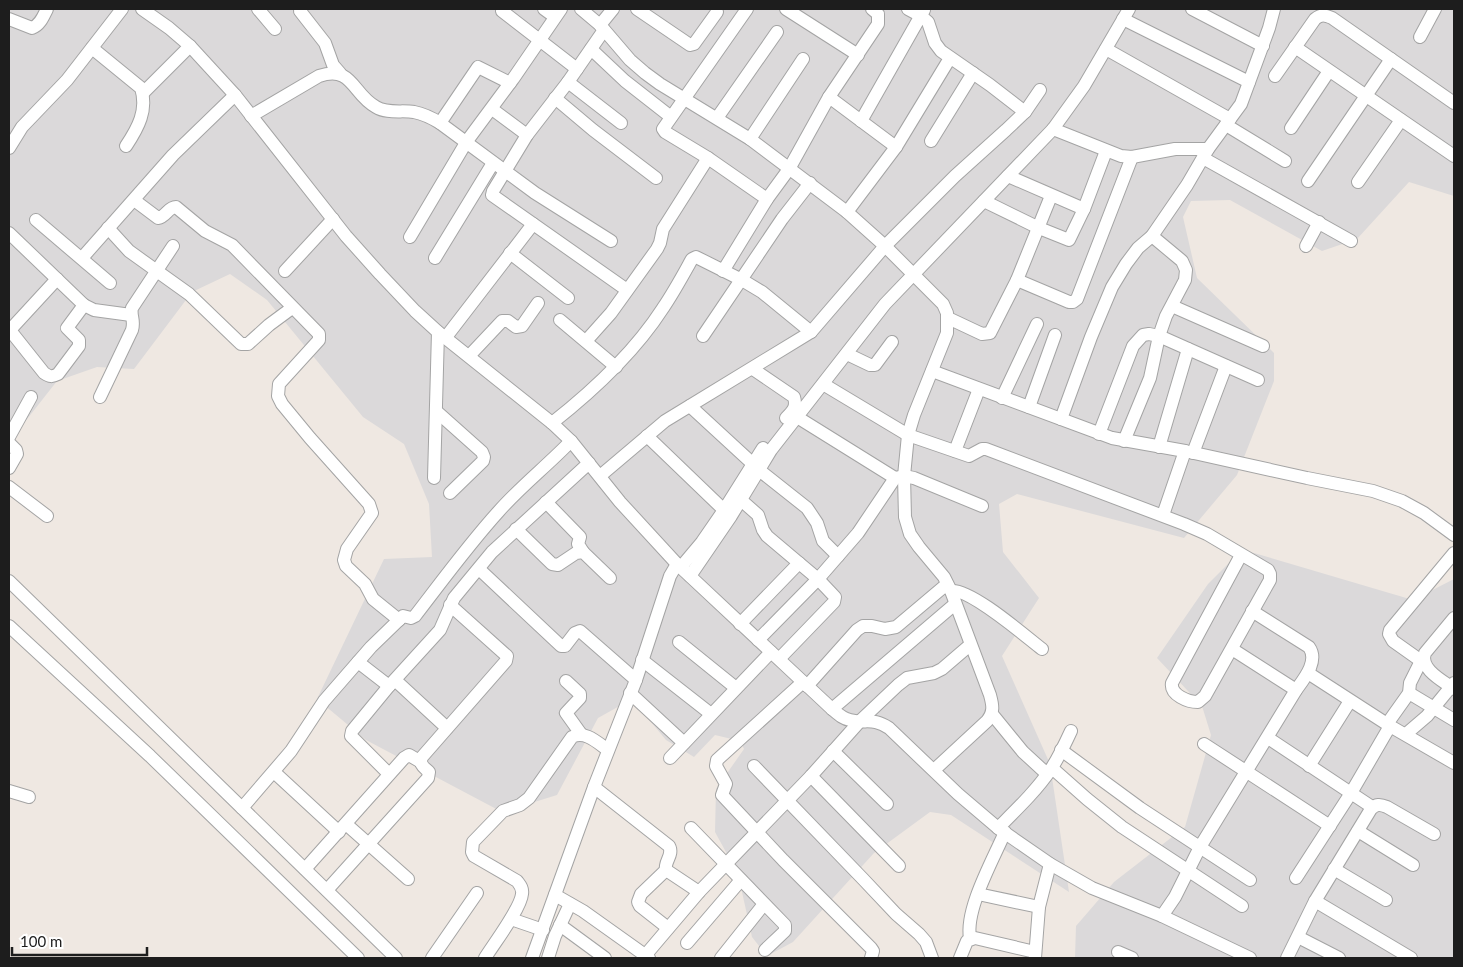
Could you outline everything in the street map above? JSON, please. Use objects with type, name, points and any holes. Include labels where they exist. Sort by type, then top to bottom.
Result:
[{"type":"street","points":[[9,19],[32,28],[42,20],[47,9]]},
{"type":"street","points":[[9,148],[22,127],[67,80],[122,9]]},
{"type":"street","points":[[142,9],[190,46],[235,95],[333,219],[380,274],[416,311],[442,335],[552,423],[571,441],[620,502],[683,570],[832,710],[841,717],[850,720],[880,722],[889,728],[958,794],[1002,830],[1050,864],[1092,888],[1162,916],[1250,958]]},
{"type":"street","points":[[258,9],[275,29]]},
{"type":"street","points":[[410,236],[467,141],[510,84],[558,13],[544,9]]},
{"type":"street","points":[[581,9],[602,27],[630,60],[645,73],[750,140],[847,212],[885,246],[943,304],[948,318],[947,332],[914,415],[899,477],[910,534],[944,577],[949,587],[990,695],[992,714],[1022,752],[1104,813],[1187,871],[1242,906]]},
{"type":"street","points":[[613,9],[591,49],[527,135],[492,194],[627,290]]},
{"type":"street","points":[[638,9],[687,44],[694,44],[717,12]]},
{"type":"street","points":[[747,9],[664,127],[665,132],[708,158],[767,199]]},
{"type":"street","points":[[786,9],[858,55]]},
{"type":"street","points":[[908,9],[923,12]]},
{"type":"street","points":[[1192,9],[1263,46]]},
{"type":"street","points":[[1061,418],[1112,287],[1138,248],[1152,236],[1205,153],[1241,104],[1263,46],[1274,9]]},
{"type":"street","points":[[1420,37],[1435,9]]},
{"type":"street","points":[[502,10],[577,69]]},
{"type":"street","points":[[300,11],[325,43],[333,65],[340,74]]},
{"type":"street","points":[[722,271],[767,199],[789,169],[829,97],[878,24],[879,12]]},
{"type":"street","points":[[923,12],[935,43],[941,51],[1025,112]]},
{"type":"street","points":[[861,120],[923,12]]},
{"type":"street","points":[[683,570],[756,467],[847,354],[908,269],[984,201],[1053,129],[1080,92],[1126,14],[1249,82]]},
{"type":"street","points":[[1276,76],[1315,19],[1319,15],[1326,15],[1454,103]]},
{"type":"street","points":[[717,118],[777,32]]},
{"type":"street","points":[[698,39],[716,52]]},
{"type":"street","points":[[142,93],[190,46]]},
{"type":"street","points":[[1295,47],[1454,156]]},
{"type":"street","points":[[92,48],[141,88],[142,119],[126,146]]},
{"type":"street","points":[[591,49],[625,81],[671,117]]},
{"type":"street","points":[[1106,49],[1228,122],[1285,161]]},
{"type":"street","points":[[847,212],[896,147],[950,58]]},
{"type":"street","points":[[750,140],[803,59]]},
{"type":"street","points":[[1308,182],[1391,59]]},
{"type":"street","points":[[440,123],[475,68],[478,67],[510,84]]},
{"type":"street","points":[[1291,128],[1329,71]]},
{"type":"street","points":[[251,116],[319,76],[330,72],[346,76],[367,100],[380,110],[414,112],[440,123],[553,205],[612,241]]},
{"type":"street","points":[[931,140],[973,74]]},
{"type":"street","points":[[568,82],[621,123]]},
{"type":"street","points":[[600,476],[665,421],[811,332],[885,246],[954,176],[1025,112],[1040,90]]},
{"type":"street","points":[[82,258],[173,155],[235,95]]},
{"type":"street","points":[[829,97],[896,147]]},
{"type":"street","points":[[555,98],[656,178]]},
{"type":"street","points":[[492,109],[527,135]]},
{"type":"street","points":[[1358,182],[1401,120]]},
{"type":"street","points":[[1053,129],[1121,156],[1132,157],[1176,150],[1205,153],[1351,241]]},
{"type":"street","points":[[984,201],[1039,228],[1070,240],[1106,151]]},
{"type":"street","points":[[1017,280],[1069,302],[1077,299],[1132,157]]},
{"type":"street","points":[[586,341],[607,319],[657,249],[663,229],[708,158]]},
{"type":"street","points":[[435,258],[493,162]]},
{"type":"street","points":[[1008,176],[1084,209]]},
{"type":"street","points":[[703,336],[782,219],[810,183]]},
{"type":"street","points":[[948,318],[982,334],[990,333],[1017,280],[1051,196]]},
{"type":"street","points":[[134,200],[158,218],[163,217],[174,206],[205,231],[232,245],[292,308],[317,331],[320,337],[279,384],[278,396],[282,404],[310,438],[369,504],[372,513],[348,549],[344,560],[346,566],[365,584],[373,599],[400,620]]},
{"type":"street","points":[[285,271],[333,219]]},
{"type":"street","points":[[36,220],[110,283]]},
{"type":"street","points":[[1306,246],[1319,222]]},
{"type":"street","points":[[434,478],[436,412],[442,335],[533,224]]},
{"type":"street","points":[[108,228],[129,251],[195,298],[241,344],[248,344],[292,308]]},
{"type":"street","points":[[9,233],[84,305],[94,310],[131,315]]},
{"type":"street","points":[[1124,441],[1150,378],[1159,336],[1166,316],[1184,280],[1186,270],[1182,261],[1152,236]]},
{"type":"street","points":[[100,397],[132,330],[134,321],[131,315],[132,308],[174,246]]},
{"type":"street","points":[[510,253],[568,298]]},
{"type":"street","points":[[552,423],[616,367],[649,329],[692,259],[696,257],[762,292],[811,332]]},
{"type":"street","points":[[58,279],[9,329],[44,373],[49,376],[58,374],[79,346],[79,340],[67,328],[84,305]]},
{"type":"street","points":[[469,356],[502,321],[508,321],[516,327],[522,326],[538,304]]},
{"type":"street","points":[[1172,306],[1263,346]]},
{"type":"street","points":[[560,320],[616,367]]},
{"type":"street","points":[[1002,398],[1037,324]]},
{"type":"street","points":[[1029,407],[1055,335]]},
{"type":"street","points":[[1099,434],[1133,346],[1143,335],[1159,336],[1258,380]]},
{"type":"street","points":[[847,354],[870,365],[875,365],[892,342]]},
{"type":"street","points":[[1158,447],[1188,349]]},
{"type":"street","points":[[1163,515],[1226,366]]},
{"type":"street","points":[[532,958],[594,786],[636,680],[670,576],[683,570],[742,500],[756,467],[779,427],[794,410],[796,403],[794,396],[752,368]]},
{"type":"street","points":[[932,371],[1061,418],[1099,434],[1124,441],[1189,452],[1373,491],[1402,501],[1424,513],[1454,535]]},
{"type":"street","points":[[823,384],[908,435],[969,456],[982,449],[986,449],[1163,515],[1206,534],[1268,570],[1270,580],[1202,700],[1198,702],[1190,701],[1172,690],[1172,683],[1241,555]]},
{"type":"street","points":[[954,451],[980,389]]},
{"type":"street","points":[[9,438],[12,422],[31,396]]},
{"type":"street","points":[[690,406],[756,467],[807,508],[817,523],[823,541],[838,556]]},
{"type":"street","points":[[436,412],[482,452],[484,457],[483,461],[450,493]]},
{"type":"street","points":[[797,417],[899,477],[914,478],[982,506]]},
{"type":"street","points":[[647,436],[724,510]]},
{"type":"street","points":[[242,808],[291,751],[324,702],[358,662],[403,616],[411,618],[415,616],[498,511],[571,441]]},
{"type":"street","points":[[9,444],[16,450],[17,454],[9,468]]},
{"type":"street","points":[[390,774],[353,738],[351,733],[392,683],[440,630],[450,605],[462,587],[492,552],[590,463]]},
{"type":"street","points":[[758,640],[818,579],[858,533],[899,477]]},
{"type":"street","points":[[9,487],[47,516]]},
{"type":"street","points":[[670,758],[736,688],[775,656],[835,599],[833,594],[818,579],[767,536],[758,515],[742,500]]},
{"type":"street","points":[[546,502],[580,537],[578,544],[583,552],[610,578]]},
{"type":"street","points":[[516,529],[555,565],[560,564],[576,553],[583,552]]},
{"type":"street","points":[[1406,734],[1435,708],[1453,686],[1393,641],[1389,634],[1390,630],[1454,553]]},
{"type":"street","points":[[740,624],[799,563]]},
{"type":"street","points":[[479,569],[561,646],[565,646],[575,633],[580,631],[636,680]]},
{"type":"street","points":[[9,581],[396,958]]},
{"type":"street","points":[[949,587],[974,598],[1042,649]]},
{"type":"street","points":[[875,956],[871,948],[723,797],[722,792],[726,784],[716,763],[752,728],[805,684],[857,630],[864,626],[885,629],[896,627],[949,587]]},
{"type":"street","points":[[832,710],[955,604]]},
{"type":"street","points":[[420,762],[422,757],[507,658],[450,605]]},
{"type":"street","points":[[1162,916],[1175,897],[1200,847],[1308,673],[1312,656],[1312,651],[1309,647],[1252,611]]},
{"type":"street","points":[[1296,878],[1351,793],[1409,693],[1410,683],[1423,662],[1425,653],[1454,618]]},
{"type":"street","points":[[9,626],[150,756],[358,958]]},
{"type":"street","points":[[680,642],[736,688]]},
{"type":"street","points":[[555,895],[646,957],[699,892],[811,776],[861,720],[907,678],[942,670],[970,645]]},
{"type":"street","points":[[1232,649],[1296,690]]},
{"type":"street","points":[[642,660],[711,714]]},
{"type":"street","points":[[358,662],[392,683],[448,728]]},
{"type":"street","points":[[1308,673],[1350,701],[1454,763]]},
{"type":"street","points":[[566,681],[580,694],[580,698],[566,713],[581,734],[608,750]]},
{"type":"street","points":[[630,693],[684,743]]},
{"type":"street","points":[[1409,693],[1454,720]]},
{"type":"street","points":[[1309,766],[1350,701]]},
{"type":"street","points":[[934,770],[987,721],[992,714]]},
{"type":"street","points":[[960,958],[970,938],[970,916],[1002,830],[1049,771],[1071,731]]},
{"type":"street","points":[[485,958],[522,898],[521,886],[516,881],[474,856],[471,846],[503,811],[520,805],[529,798],[572,737],[581,734]]},
{"type":"street","points":[[1268,738],[1372,807]]},
{"type":"street","points":[[1204,744],[1330,826]]},
{"type":"street","points":[[1061,750],[1116,791],[1250,880]]},
{"type":"street","points":[[833,751],[887,804]]},
{"type":"street","points":[[304,869],[407,756],[413,756],[420,762],[429,772],[428,778],[327,890]]},
{"type":"street","points":[[754,766],[896,914],[919,934],[926,942],[932,958]]},
{"type":"street","points":[[274,772],[342,828],[368,844],[408,879]]},
{"type":"street","points":[[811,776],[899,866]]},
{"type":"street","points":[[594,786],[669,846],[670,854],[666,870],[641,894],[638,902],[640,906],[668,928]]},
{"type":"street","points":[[9,791],[29,797]]},
{"type":"street","points":[[1287,958],[1315,901],[1372,807],[1381,804],[1387,806],[1434,834]]},
{"type":"street","points":[[691,828],[785,925],[785,931],[764,950]]},
{"type":"street","points":[[1358,831],[1413,865]]},
{"type":"street","points":[[970,938],[1035,955],[1039,907],[1050,864]]},
{"type":"street","points":[[1334,869],[1386,900]]},
{"type":"street","points":[[666,870],[699,892]]},
{"type":"street","points":[[687,943],[741,880]]},
{"type":"street","points":[[432,958],[477,893]]},
{"type":"street","points":[[978,894],[1039,907]]},
{"type":"street","points":[[1315,901],[1411,958]]},
{"type":"street","points":[[548,958],[570,904]]},
{"type":"street","points":[[721,958],[764,904]]},
{"type":"street","points":[[510,919],[542,930]]},
{"type":"street","points":[[560,925],[605,958]]},
{"type":"street","points":[[1298,937],[1340,958]]},
{"type":"street","points":[[1118,952],[1132,958]]},
{"type":"shaded area","points":[[9,9],[1454,9],[1454,196],[1409,182],[1357,239],[1322,251],[1230,200],[1191,201],[1183,217],[1197,278],[1274,353],[1274,381],[1237,475],[1184,538],[1017,494],[999,504],[1003,552],[1039,598],[1002,656],[1050,764],[1069,892],[951,815],[930,812],[874,853],[793,942],[767,956],[752,937],[738,874],[715,832],[716,789],[744,749],[740,741],[715,735],[694,757],[666,740],[632,699],[598,718],[557,795],[502,812],[366,740],[317,699],[384,559],[432,557],[429,504],[404,444],[363,417],[267,300],[230,274],[192,292],[134,369],[97,367],[57,381],[9,442]]},
{"type":"shaded area","points":[[1240,552],[1254,553],[1413,600],[1454,579],[1454,958],[1075,958],[1076,926],[1114,882],[1185,827],[1211,735],[1202,706],[1157,658],[1208,584]]}]
